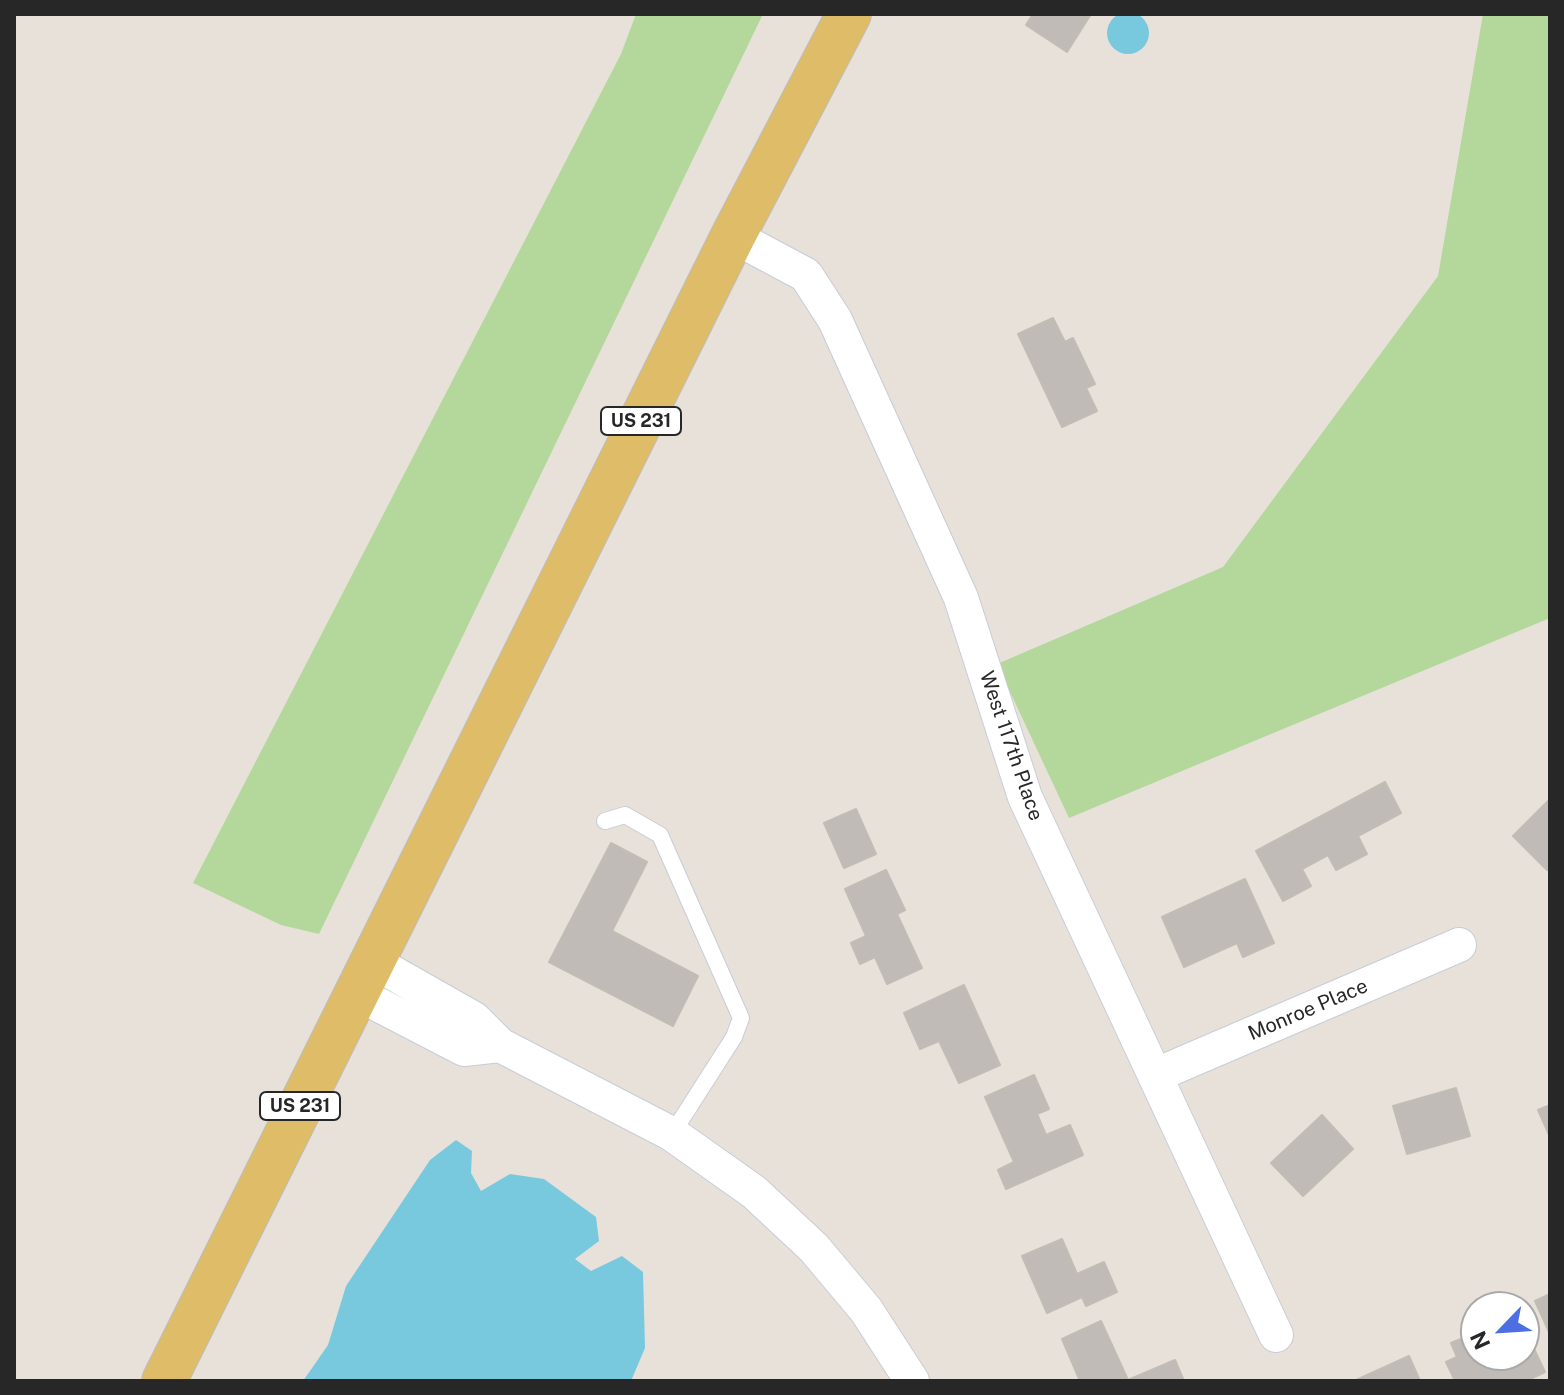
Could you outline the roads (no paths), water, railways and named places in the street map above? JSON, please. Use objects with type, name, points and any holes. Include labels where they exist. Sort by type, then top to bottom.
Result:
[{"type":"main road","name":"US 231","points":[[164,1381],[733,236],[849,14]]},
{"type":"street","name":"West 117th Place","points":[[733,236],[806,275],[835,320],[961,598],[1025,797],[1276,1335]]},
{"type":"street","name":"Monroe Place","points":[[1156,1075],[1459,945]]},
{"type":"street","points":[[364,977],[474,1019],[500,1045],[672,1134],[754,1192],[814,1248],[866,1310],[912,1381]]},
{"type":"lane","points":[[605,821],[625,815],[660,835],[741,1018],[734,1037],[672,1134]]},
{"type":"water","points":[[1128,12],[1143,18],[1149,33],[1143,48],[1128,54],[1113,48],[1107,33],[1113,18]]},
{"type":"water","points":[[456,1140],[472,1151],[471,1173],[481,1191],[510,1174],[544,1179],[596,1217],[599,1241],[575,1259],[591,1271],[622,1256],[643,1272],[645,1348],[631,1381],[303,1381],[328,1345],[346,1286],[430,1160]]}]
